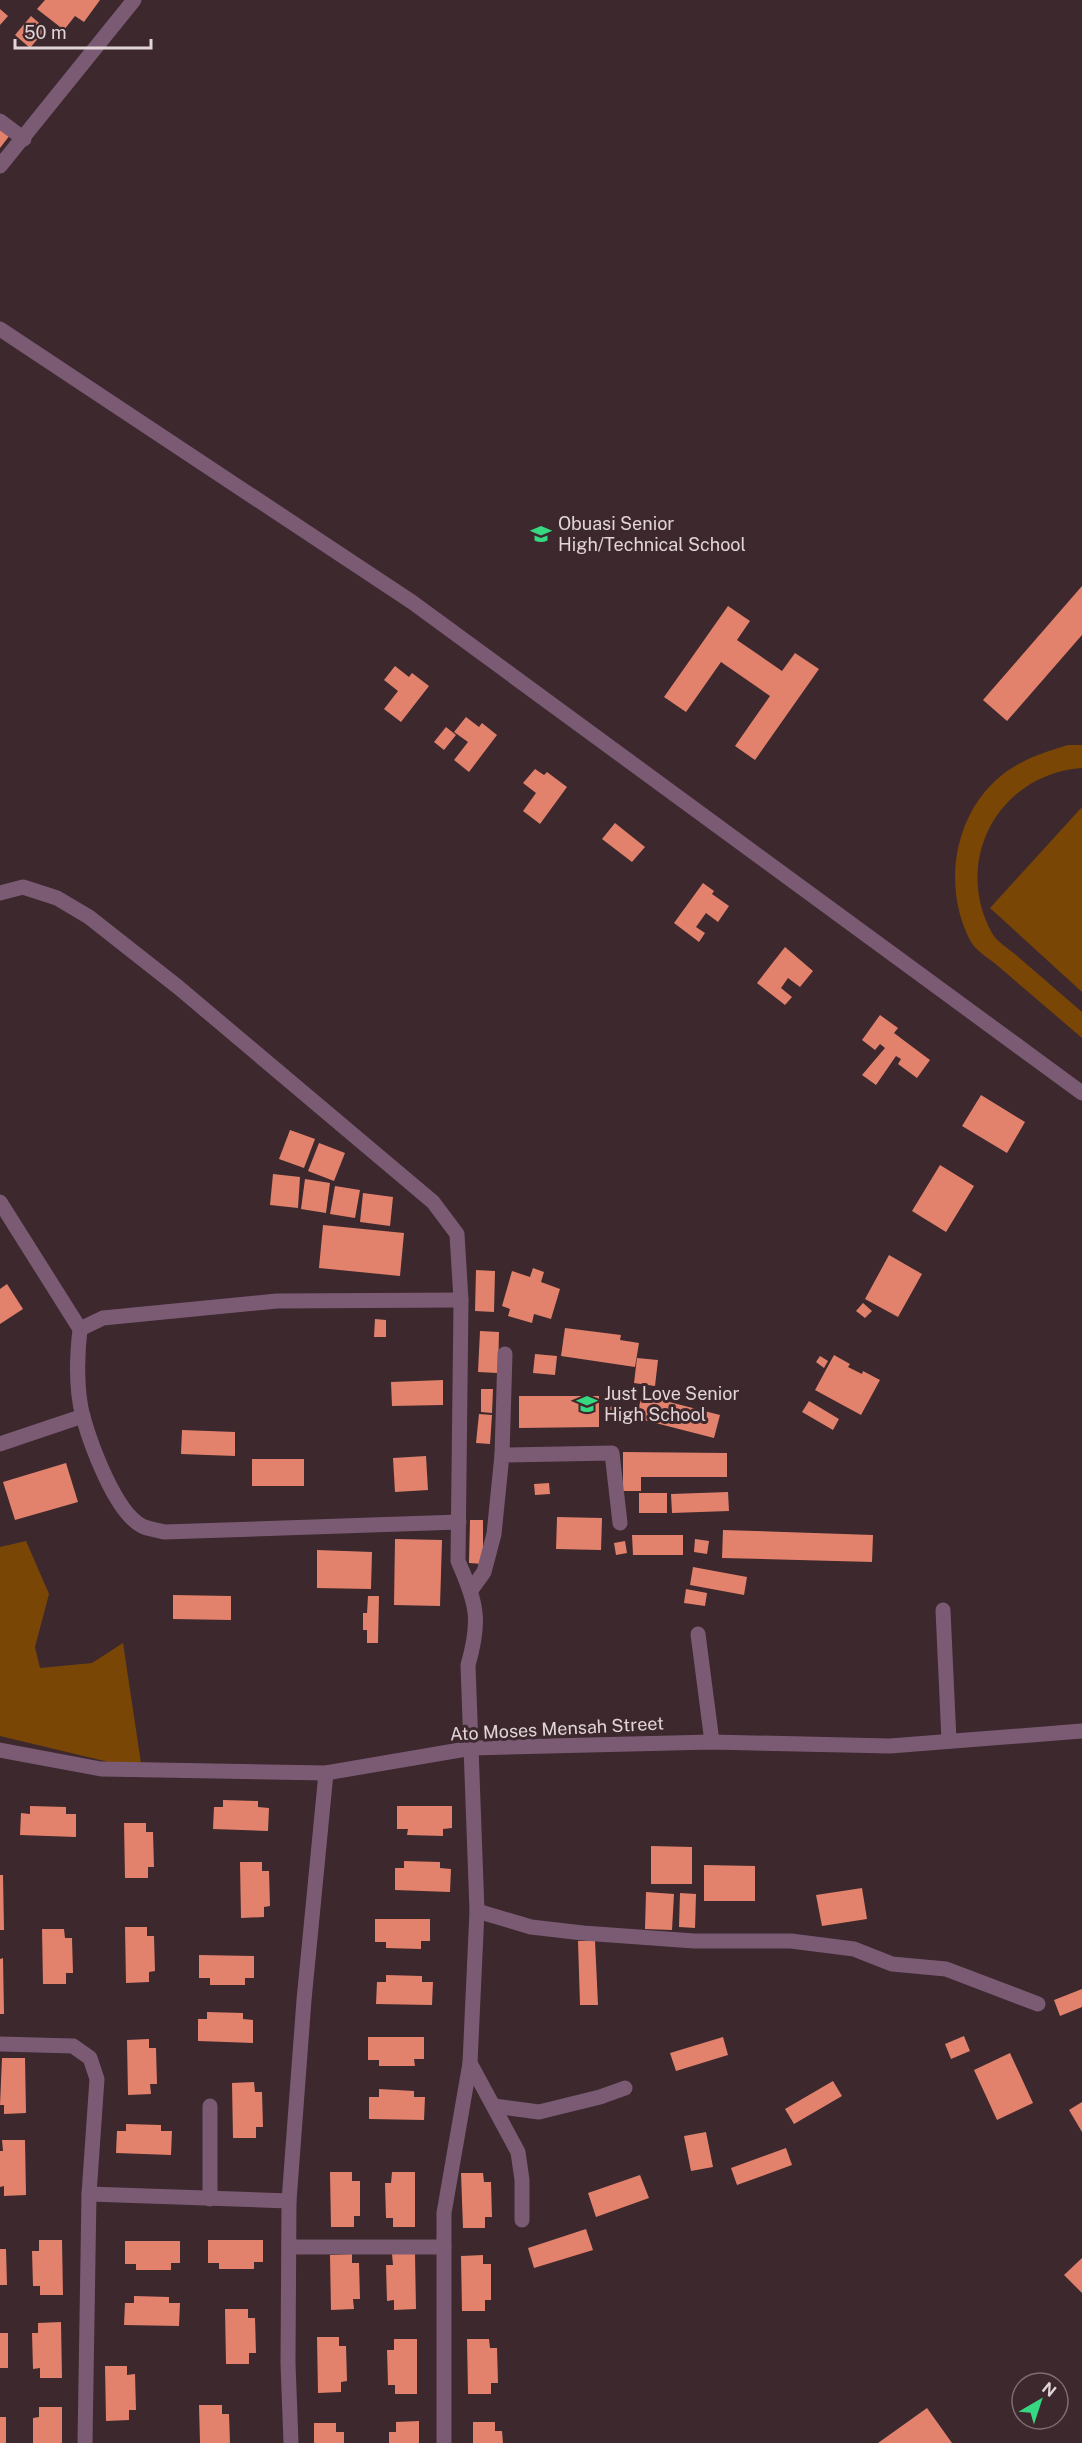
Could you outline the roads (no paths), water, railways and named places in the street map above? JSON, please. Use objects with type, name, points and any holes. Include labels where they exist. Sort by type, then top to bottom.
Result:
[{"type":"street","points":[[0,166],[134,0]]},
{"type":"street","points":[[0,121],[24,139]]},
{"type":"street","points":[[0,329],[412,602],[1082,1093]]},
{"type":"street","points":[[0,893],[23,887],[57,898],[88,917],[178,987],[433,1202],[457,1234],[461,1300],[458,1561],[471,1590],[477,1617],[476,1636],[468,1665],[477,1911],[470,2063],[444,2213],[444,2443]]},
{"type":"street","points":[[0,1202],[80,1329],[77,1353],[83,1416],[102,1468],[124,1510],[141,1525],[164,1532],[459,1522]]},
{"type":"street","points":[[80,1329],[102,1318],[277,1301],[461,1300]]},
{"type":"street","points":[[471,1590],[484,1572],[494,1534],[502,1455],[505,1354]]},
{"type":"street","points":[[0,1444],[83,1416]]},
{"type":"street","points":[[502,1455],[612,1453],[620,1523]]},
{"type":"street","points":[[943,1610],[949,1741]]},
{"type":"street","points":[[698,1634],[712,1742]]},
{"type":"street","name":"Ato Moses Mensah Street","points":[[0,1750],[101,1769],[326,1773],[472,1748],[712,1742],[890,1746],[1082,1731]]},
{"type":"street","points":[[291,2443],[289,2201],[304,2000],[326,1773]]},
{"type":"street","points":[[477,1911],[531,1927],[583,1933],[694,1941],[790,1941],[854,1949],[892,1964],[946,1969],[1038,2004]]},
{"type":"street","points":[[0,2044],[73,2046],[90,2058],[97,2079],[89,2194],[85,2443]]},
{"type":"street","points":[[470,2063],[518,2152],[522,2180],[522,2220]]},
{"type":"street","points":[[494,2106],[539,2112],[600,2097],[625,2088]]},
{"type":"street","points":[[210,2106],[210,2199]]},
{"type":"street","points":[[89,2194],[289,2201]]},
{"type":"street","points":[[289,2247],[444,2247]]},
{"type":"place","name":"Obuasi Senior High/Technical School","points":[[541,534]]},
{"type":"place","name":"Just Love Senior High School","points":[[587,1404]]}]
